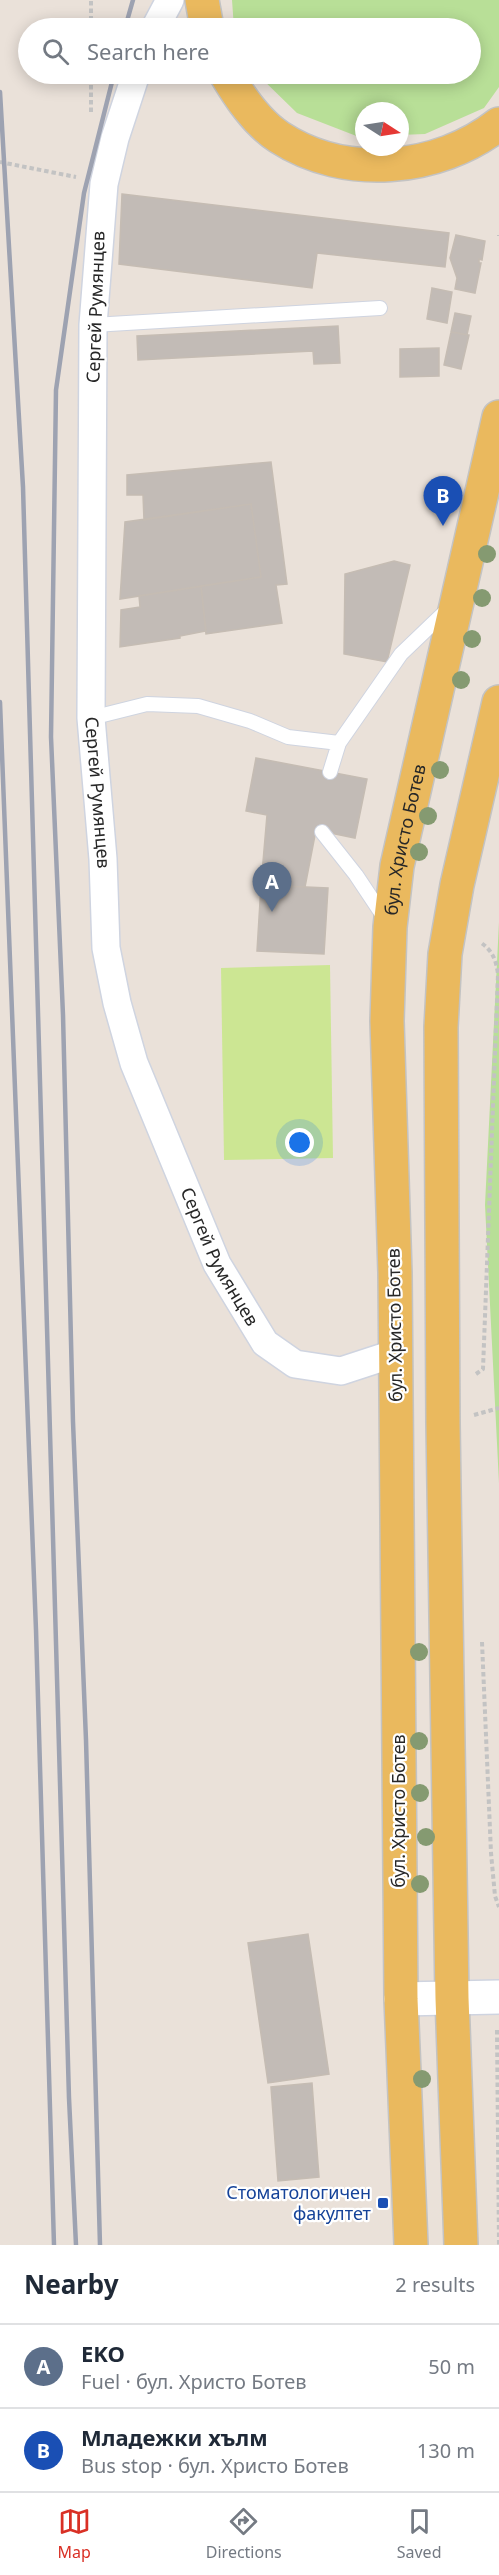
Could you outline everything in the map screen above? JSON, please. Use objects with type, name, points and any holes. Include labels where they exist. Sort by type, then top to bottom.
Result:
[{"type":"main road","points":[[201,0],[205,18]]},
{"type":"main road","points":[[232,84],[257,117],[277,136],[304,151],[361,164],[399,164],[434,158],[465,146],[499,124]]},
{"type":"main road","name":"бул. Христо Ботев","points":[[411,2245],[401,1999],[396,1353],[387,1021],[390,927],[397,866],[455,602],[499,417]]},
{"type":"main road","points":[[461,2245],[452,1998],[443,1424],[441,1027],[445,954],[455,897],[499,702]]},
{"type":"street","points":[[160,18],[170,0]]},
{"type":"street","name":"Сергей Румянцев","points":[[133,84],[115,138],[104,184],[93,325],[91,718],[103,859],[106,948],[117,1003],[134,1063],[217,1264],[265,1343],[295,1364],[341,1371],[396,1353]]},
{"type":"street","points":[[401,1999],[499,1996]]},
{"type":"lane","points":[[93,325],[380,308]]},
{"type":"lane","points":[[330,772],[339,743],[401,654],[455,602]]},
{"type":"lane","points":[[91,718],[147,704],[198,706],[250,721],[288,737],[339,743]]},
{"type":"lane","points":[[322,832],[356,875],[390,927]]},
{"type":"path","points":[[91,0],[91,18]]},
{"type":"path","points":[[0,162],[104,184]]},
{"type":"path","points":[[474,938],[489,948],[496,960],[498,974],[483,1368],[474,1375]]},
{"type":"path","points":[[496,2064],[499,2245]]},
{"type":"green space","points":[[232,0],[499,0],[499,87],[484,108],[425,134],[409,135],[409,102],[355,102],[355,135],[297,113],[267,84],[481,84],[481,18],[233,18]]},
{"type":"green space","points":[[499,922],[499,1483],[485,1205]]},
{"type":"green space","points":[[330,965],[333,1158],[224,1160],[221,968]]},
{"type":"building","points":[[122,194],[449,233],[445,267],[317,253],[312,288],[119,264]]},
{"type":"building","points":[[456,235],[485,241],[482,260],[479,259],[481,263],[475,293],[455,289],[457,278],[450,258]]},
{"type":"building","points":[[432,288],[452,292],[447,323],[427,319]]},
{"type":"building","points":[[455,313],[471,316],[467,335],[451,332]]},
{"type":"building","points":[[338,326],[340,363],[314,364],[313,351],[138,360],[137,336]]},
{"type":"building","points":[[451,332],[469,335],[461,369],[444,365]]},
{"type":"building","points":[[439,348],[439,376],[400,377],[400,349]]},
{"type":"building","points":[[271,462],[287,584],[276,585],[282,623],[206,634],[201,586],[261,577],[251,504],[144,520],[143,495],[127,495],[127,475]]},
{"type":"building","points":[[251,504],[261,577],[120,599],[125,522]]},
{"type":"building","points":[[394,561],[410,565],[387,662],[344,654],[345,574]]},
{"type":"building","points":[[201,586],[206,631],[180,636],[180,638],[120,647],[121,610],[140,607],[139,596]]},
{"type":"building","points":[[256,758],[367,779],[355,838],[316,830],[305,887],[261,885],[267,815],[246,811]]},
{"type":"building","points":[[261,885],[328,888],[324,954],[257,951]]},
{"type":"building","points":[[308,1934],[329,2074],[268,2083],[248,1943]]},
{"type":"building","points":[[312,2083],[319,2177],[278,2181],[271,2087]]},
{"type":"railway","points":[[128,18],[133,0]]},
{"type":"railway","points":[[100,2245],[86,1740],[73,1422],[63,1015],[51,737],[56,390],[84,193],[111,84]]},
{"type":"railway","points":[[0,92],[23,487],[69,2098],[76,2245]]},
{"type":"railway","points":[[0,702],[36,1630],[54,2245]]},
{"type":"place","name":"Младежки хълм","points":[[443,526]]},
{"type":"place","name":"EKO","points":[[272,912]]},
{"type":"place","name":"Стоматологичен факултет","points":[[383,2203]]}]
